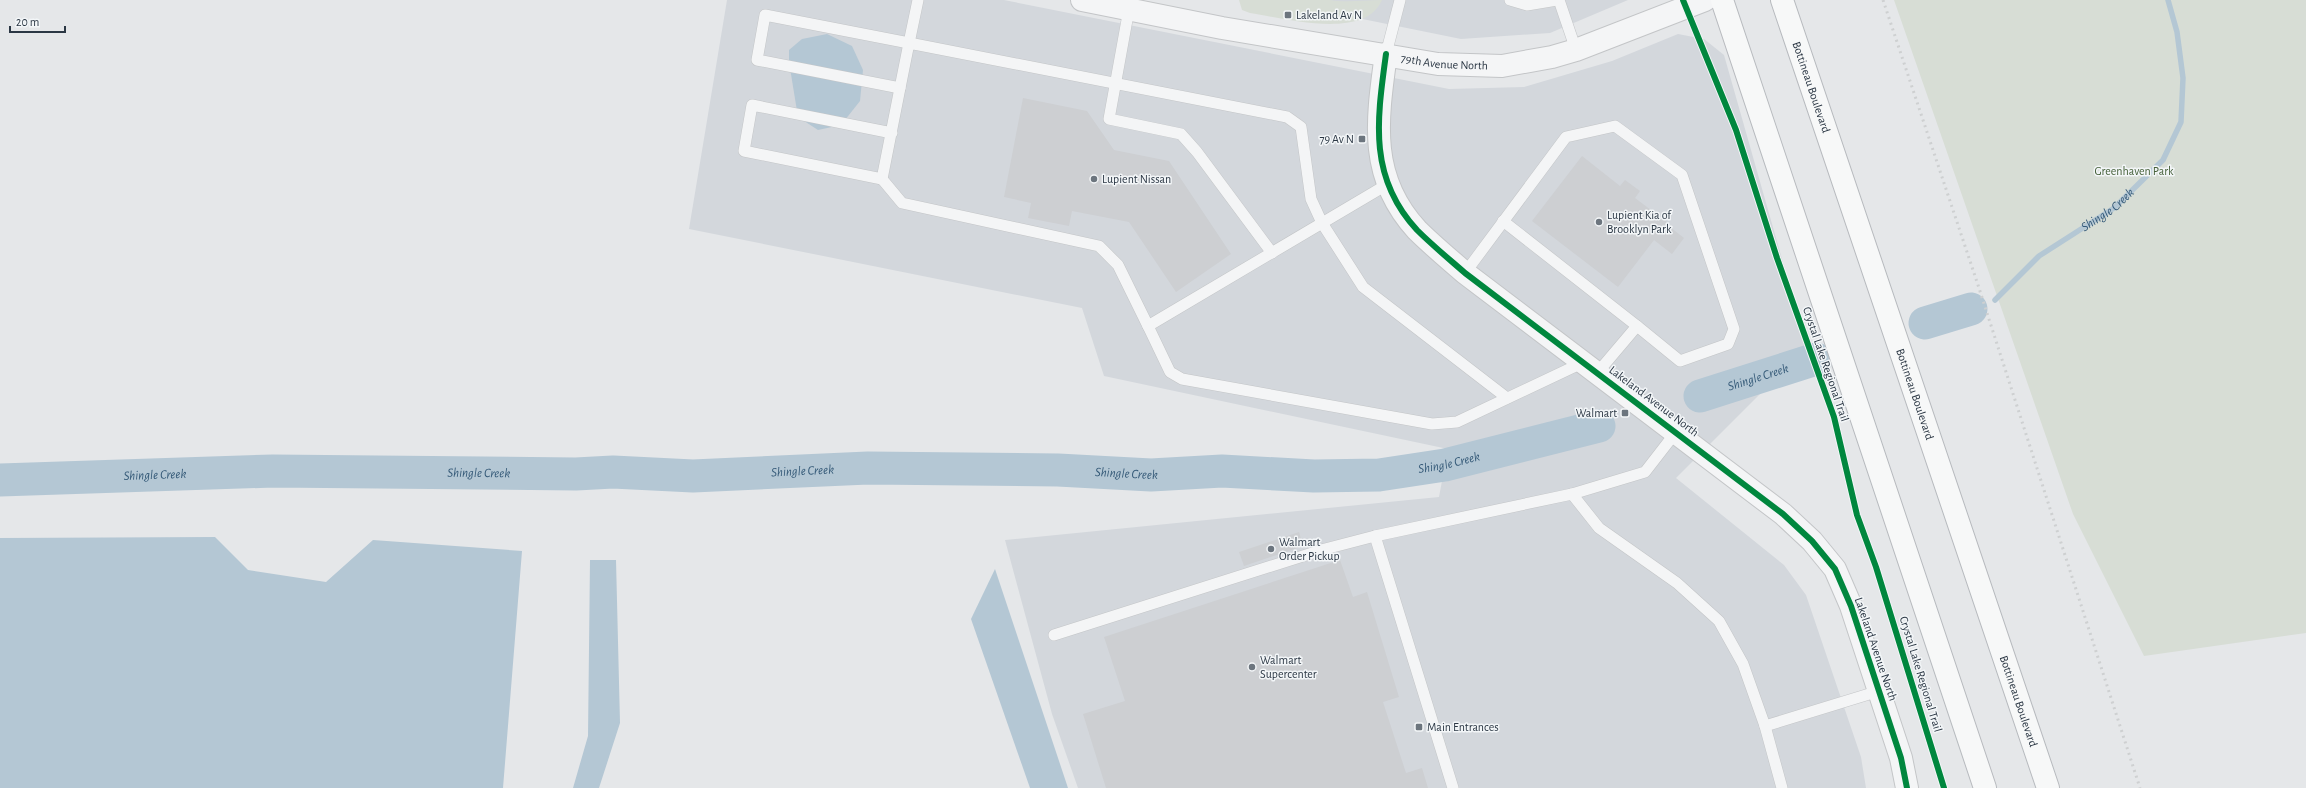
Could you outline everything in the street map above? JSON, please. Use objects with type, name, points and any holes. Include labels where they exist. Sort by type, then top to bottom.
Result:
[{"type":"highway","points":[[1722,0],[1986,788]]},
{"type":"highway","name":"Bottineau Boulevard","points":[[1782,0],[2048,788]]},
{"type":"street","name":"79th Avenue North","points":[[1082,0],[1222,28],[1386,54],[1438,64],[1502,66],[1552,57],[1576,50],[1705,0]]},
{"type":"street","name":"Lakeland Avenue North","points":[[1386,54],[1378,117],[1378,138],[1383,173],[1394,199],[1416,229],[1465,273],[1784,514],[1812,541],[1834,569],[1851,606],[1901,758],[1907,788]]},
{"type":"lane","points":[[882,179],[918,0]]},
{"type":"lane","points":[[1386,54],[1400,0]]},
{"type":"lane","points":[[1510,0],[1527,5],[1558,0],[1576,50]]},
{"type":"lane","points":[[1129,9],[1109,119],[1181,134],[1197,152],[1272,253]]},
{"type":"lane","points":[[900,88],[757,60],[765,15],[1287,117],[1302,127],[1311,199],[1322,223],[1363,287],[1508,398]]},
{"type":"lane","points":[[892,132],[752,105],[744,152],[882,179],[902,203],[1099,246],[1118,265],[1170,372],[1182,379],[1432,424],[1457,422],[1508,398],[1591,367],[1637,326]]},
{"type":"lane","points":[[1465,273],[1503,221],[1566,137],[1615,126],[1682,175],[1734,329],[1728,344],[1680,361],[1503,221]]},
{"type":"lane","points":[[1148,326],[1388,184]]},
{"type":"lane","points":[[1054,635],[1325,549],[1375,536],[1572,494],[1645,472],[1676,432]]},
{"type":"lane","points":[[1572,494],[1599,528],[1677,583],[1719,621],[1743,664],[1765,726],[1782,788]]},
{"type":"lane","points":[[1375,536],[1453,788]]},
{"type":"lane","points":[[1765,726],[1879,692]]},
{"type":"shaded area","points":[[727,0],[1004,0],[1449,89],[1524,87],[1612,61],[1678,34],[1704,39],[1724,55],[1807,347],[1676,478],[1784,565],[1806,595],[1861,757],[1866,788],[1078,788],[1052,714],[1005,540],[1439,497],[1448,449],[1104,376],[1082,308],[689,229]]},
{"type":"shaded area","points":[[1269,0],[1628,0],[1550,33],[1461,39]]},
{"type":"green space","points":[[1239,0],[1382,0],[1373,13],[1359,20],[1322,24],[1250,13],[1242,10]]},
{"type":"green space","name":"Greenhaven Park","points":[[1894,0],[2306,0],[2306,633],[2144,656],[2073,514]]},
{"type":"water","points":[[827,34],[852,46],[863,70],[860,101],[841,125],[818,130],[798,117],[789,62],[789,50],[802,39]]},
{"type":"water","points":[[215,537],[248,570],[326,582],[373,540],[522,551],[503,788],[0,788],[0,538]]},
{"type":"water","points":[[590,560],[616,560],[620,723],[599,788],[573,788],[588,736]]},
{"type":"water","points":[[995,569],[1068,788],[1030,788],[971,619]]},
{"type":"building","name":"Lupient Nissan","points":[[1023,98],[1087,111],[1114,150],[1169,161],[1231,254],[1176,292],[1129,222],[1072,211],[1069,226],[1028,218],[1031,203],[1004,197]]},
{"type":"building","name":"Lupient Kia of Brooklyn Park","points":[[1582,156],[1620,186],[1625,180],[1640,191],[1635,198],[1667,222],[1666,224],[1684,238],[1672,254],[1654,240],[1618,287],[1532,221]]},
{"type":"building","name":"Walmart Order Pickup","points":[[1299,532],[1303,546],[1244,566],[1239,552]]},
{"type":"building","name":"Walmart Supercenter","points":[[1340,560],[1353,597],[1367,592],[1399,697],[1383,702],[1406,773],[1422,768],[1428,788],[1106,788],[1083,714],[1125,701],[1104,637]]},
{"type":"waterway","name":"Shingle Creek","points":[[1995,300],[2039,256],[2114,208],[2163,160],[2181,122],[2183,78],[2177,32],[2168,0]]},
{"type":"waterway","name":"Shingle Creek","points":[[1925,323],[1971,309]]},
{"type":"waterway","name":"Shingle Creek","points":[[1700,396],[1816,359]]},
{"type":"waterway","name":"Shingle Creek","points":[[0,480],[273,471],[576,474],[613,472],[693,476],[868,468],[1058,470],[1151,475],[1222,471],[1314,476],[1379,475],[1445,465],[1599,426]]},
{"type":"railway","points":[[1883,0],[1978,285],[2140,788]]},
{"type":"cycle path","name":"Crystal Lake Regional Trail","points":[[1683,0],[1736,130],[1777,258],[1834,417],[1857,515],[1876,567],[1944,788]]},
{"type":"cycle path","points":[[1386,54],[1380,102],[1380,147],[1383,168],[1390,189],[1401,210],[1417,230],[1465,273],[1783,514],[1812,541],[1835,569],[1851,606],[1901,758],[1907,788]]},
{"type":"place","name":"Lakeland Av N","points":[[1288,15]]},
{"type":"place","name":"79 Av N","points":[[1362,139]]},
{"type":"place","name":"Lupient Nissan","points":[[1094,179]]},
{"type":"place","name":"Lupient Kia of Brooklyn Park","points":[[1599,222]]},
{"type":"place","name":"Walmart","points":[[1625,413]]},
{"type":"place","name":"Walmart Order Pickup","points":[[1271,549]]},
{"type":"place","name":"Walmart Supercenter","points":[[1252,667]]},
{"type":"place","name":"Main Entrances","points":[[1419,727]]}]
